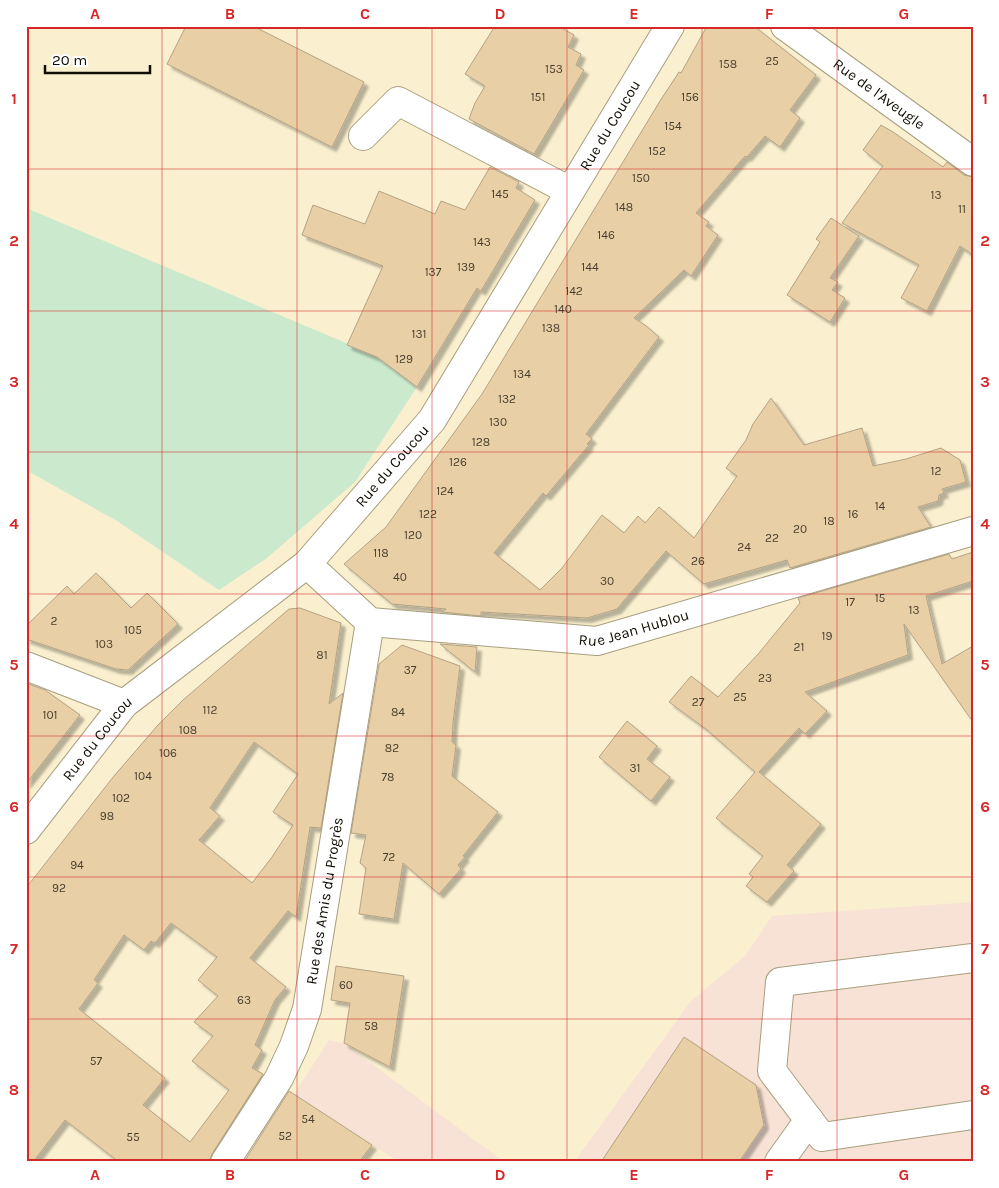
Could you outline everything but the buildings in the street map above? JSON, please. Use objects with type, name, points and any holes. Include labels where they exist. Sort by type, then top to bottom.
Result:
[{"type":"street","name":"Rue du Coucou","points":[[26,830],[124,704],[307,564],[432,420],[670,26]]},
{"type":"street","name":"Rue de l'Aveugle","points":[[785,26],[973,162]]},
{"type":"street","points":[[363,136],[398,101],[570,191]]},
{"type":"street","name":"Rue Jean Hublou","points":[[370,622],[597,641],[973,531]]},
{"type":"street","points":[[307,564],[370,622]]},
{"type":"street","name":"Rue des Amis du Progrès","points":[[225,1162],[279,1078],[294,1046],[307,1009],[370,622]]},
{"type":"street","points":[[26,666],[124,704]]},
{"type":"street","points":[[973,958],[780,982],[772,1071],[822,1137],[973,1115]]},
{"type":"street","points":[[778,1162],[809,1120]]},
{"type":"shaded area","points":[[973,902],[973,1162],[574,1162],[691,1001],[745,956],[772,916]]},
{"type":"shaded area","points":[[329,1040],[344,1043],[504,1162],[399,1162],[294,1094]]},
{"type":"green space","points":[[26,208],[377,356],[417,387],[355,482],[267,558],[219,590],[117,521],[26,470]]}]
